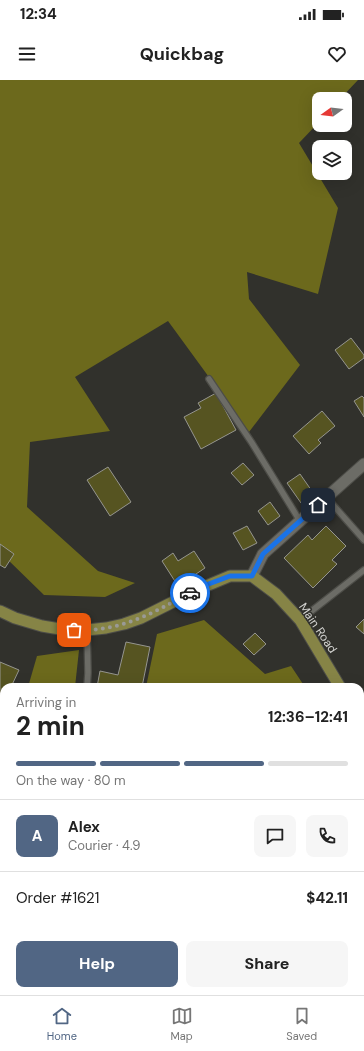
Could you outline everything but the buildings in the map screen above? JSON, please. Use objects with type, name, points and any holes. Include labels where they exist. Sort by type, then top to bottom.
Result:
[{"type":"main road","points":[[0,611],[15,618],[42,626],[60,629],[87,630],[106,628],[141,618],[198,588],[230,576],[252,576]]},
{"type":"main road","name":"Main Road","points":[[252,576],[276,594],[300,620],[338,683]]},
{"type":"street","points":[[252,576],[263,554],[364,464]]},
{"type":"lane","points":[[209,379],[252,443],[300,521]]},
{"type":"lane","points":[[327,498],[364,540]]},
{"type":"lane","points":[[300,620],[364,570]]},
{"type":"lane","points":[[87,630],[88,673],[87,683]]},
{"type":"shaded area","points":[[0,80],[358,80],[347,92],[312,92],[312,129],[299,143],[312,165],[312,180],[321,180],[338,208],[318,294],[247,272],[249,299],[300,365],[249,432],[168,321],[75,377],[110,431],[30,442],[27,507],[98,571],[135,583],[105,597],[44,595],[4,556],[0,554]]},
{"type":"shaded area","points":[[204,620],[265,674],[291,666],[302,683],[147,683],[157,634]]},
{"type":"shaded area","points":[[79,650],[75,683],[29,683],[37,656]]},
{"type":"way so far","points":[[74,630],[106,628],[124,624],[141,618],[190,593]]},
{"type":"route","points":[[190,593],[198,588],[230,576],[252,576],[263,554],[318,505]]}]
